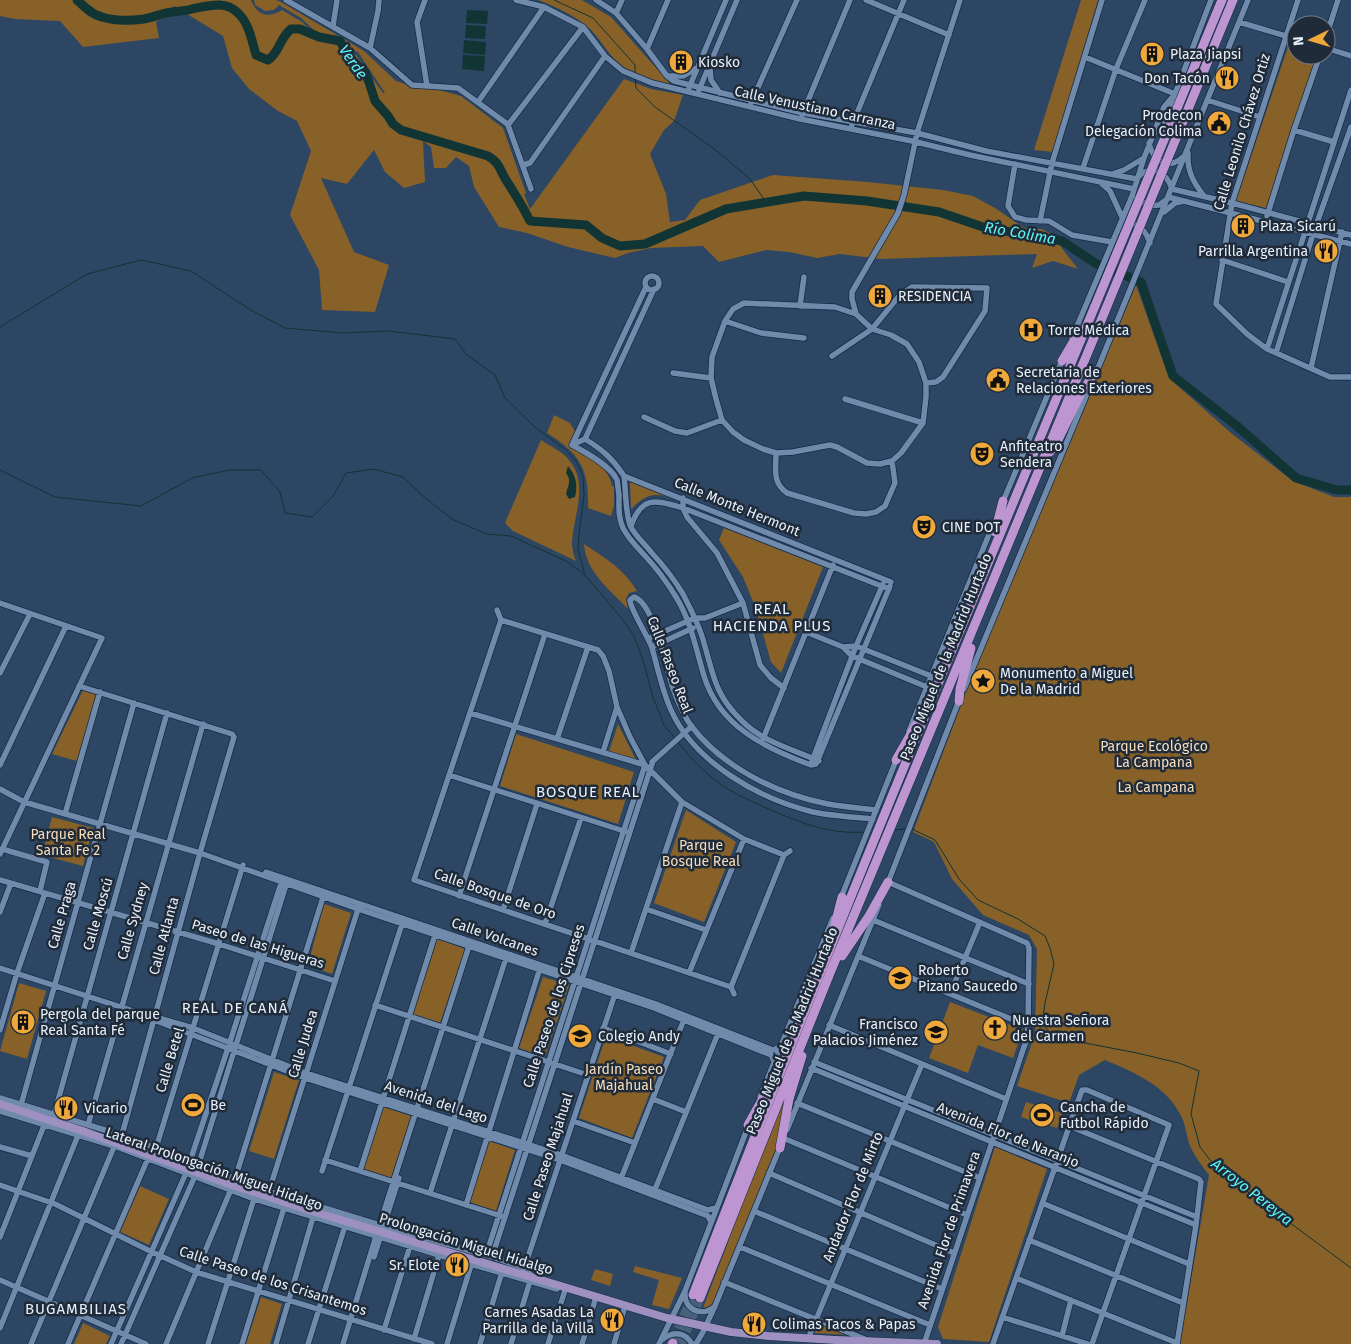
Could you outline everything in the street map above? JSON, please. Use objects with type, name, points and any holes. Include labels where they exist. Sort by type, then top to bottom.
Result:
[{"type":"highway","name":"Paseo Miguel de la Madrid Hurtado","points":[[693,1295],[778,1064],[827,959],[988,561],[1222,0]]},
{"type":"highway","name":"Paseo Miguel de la Madrid Hurtado","points":[[693,1295],[802,1043],[1233,0]]},
{"type":"highway","points":[[1062,361],[1094,306]]},
{"type":"highway","points":[[1039,469],[1057,442],[1081,393],[1096,371]]},
{"type":"highway","points":[[988,561],[1003,501]]},
{"type":"highway","points":[[959,701],[974,628]]},
{"type":"highway","points":[[896,760],[938,683]]},
{"type":"highway","points":[[830,973],[869,916],[888,882]]},
{"type":"highway","points":[[827,959],[842,897]]},
{"type":"highway","points":[[780,1148],[789,1100],[802,1057],[802,1043]]},
{"type":"highway","points":[[748,1125],[778,1064]]},
{"type":"main road","name":"Prolongación Miguel Hidalgo","points":[[0,1104],[151,1153],[314,1215],[380,1231],[523,1271],[531,1279],[671,1319],[731,1332],[871,1343],[937,1344]]},
{"type":"street","points":[[286,0],[298,3],[370,48],[412,85],[458,88],[508,125],[531,189]]},
{"type":"street","points":[[333,26],[337,0]]},
{"type":"street","points":[[370,48],[379,0]]},
{"type":"street","points":[[425,0],[417,22],[427,86]]},
{"type":"street","name":"Calle Venustiano Carranza","points":[[516,0],[544,7],[582,27],[605,56],[623,71],[652,84],[688,89],[750,107],[852,126],[970,155],[1134,188]]},
{"type":"street","name":"Calle Venustiano Carranza","points":[[596,0],[616,13],[667,76],[688,89]]},
{"type":"street","points":[[616,13],[622,0]]},
{"type":"street","points":[[647,49],[668,0]]},
{"type":"street","points":[[688,89],[726,0]]},
{"type":"street","points":[[699,92],[737,0]]},
{"type":"street","points":[[750,107],[797,0]]},
{"type":"street","points":[[801,116],[850,0]]},
{"type":"street","points":[[866,0],[948,35]]},
{"type":"street","points":[[852,126],[904,0]]},
{"type":"street","points":[[856,314],[852,292],[898,213],[904,195],[917,133],[960,0]]},
{"type":"street","points":[[1040,221],[1052,163],[1102,0]]},
{"type":"street","points":[[1083,168],[1116,69],[1145,0]]},
{"type":"street","points":[[778,1064],[780,1047],[896,760],[1112,242],[1164,107],[1175,94],[1211,0]]},
{"type":"street","points":[[696,1344],[706,1327],[740,1247],[873,920],[959,701],[1137,274],[1248,0]]},
{"type":"street","name":"Calle Leonilo Chávez Ortiz","points":[[1267,349],[1247,334],[1216,304],[1232,203],[1298,0]]},
{"type":"street","points":[[1333,15],[1338,0]]},
{"type":"street","points":[[478,102],[544,7]]},
{"type":"street","points":[[1239,22],[1285,36]]},
{"type":"street","points":[[508,125],[582,27]]},
{"type":"street","points":[[1336,51],[1351,56]]},
{"type":"street","points":[[523,165],[530,163],[605,56]]},
{"type":"street","points":[[1084,57],[1175,94]]},
{"type":"street","points":[[1266,221],[1317,65]]},
{"type":"street","points":[[710,66],[711,80],[720,93]]},
{"type":"street","points":[[667,76],[683,76],[697,68]]},
{"type":"street","points":[[1351,90],[1267,349],[1330,377],[1351,376]]},
{"type":"street","name":"Calle Venustiano Carranza","points":[[699,92],[720,93],[801,116]]},
{"type":"street","points":[[1207,100],[1260,117]]},
{"type":"street","name":"Calle Venustiano Carranza","points":[[852,126],[917,133],[972,148],[1137,179]]},
{"type":"street","points":[[1276,353],[1313,234],[1348,146],[1351,127]]},
{"type":"street","points":[[1294,130],[1334,142]]},
{"type":"street","points":[[1149,143],[1153,155],[1161,162],[1173,163],[1186,154]]},
{"type":"street","points":[[970,155],[972,148]]},
{"type":"street","points":[[1188,148],[1187,163],[1190,174],[1204,196]]},
{"type":"street","points":[[1113,174],[1144,158]]},
{"type":"street","points":[[1014,164],[1008,206],[1015,217],[1026,220],[1049,221],[1072,235],[1112,242]]},
{"type":"street","points":[[1137,179],[1146,171],[1157,170],[1167,177],[1172,189]]},
{"type":"street","points":[[1100,182],[1110,191],[1122,217]]},
{"type":"street","points":[[1134,188],[1138,199],[1148,206],[1159,205],[1168,197]]},
{"type":"street","points":[[1172,189],[1351,235]]},
{"type":"street","points":[[1168,197],[1186,200],[1351,244]]},
{"type":"street","points":[[1161,215],[1175,203],[1186,200]]},
{"type":"street","points":[[1116,232],[1124,225],[1135,225],[1145,232],[1150,242]]},
{"type":"street","points":[[1311,368],[1342,232]]},
{"type":"street","points":[[1222,260],[1288,282]]},
{"type":"street","points":[[653,276],[659,282],[658,287],[654,289],[585,439],[572,445],[646,287],[645,280],[653,276]]},
{"type":"street","points":[[800,306],[804,276]]},
{"type":"street","points":[[646,287],[654,289]]},
{"type":"street","points":[[832,356],[872,329],[899,296],[912,287],[987,288],[985,310],[943,377],[936,382],[926,383]]},
{"type":"street","points":[[744,303],[835,307],[856,314],[872,329],[891,335],[907,344],[919,362],[926,383],[923,423],[901,453],[892,461],[880,464],[868,463],[830,445],[793,452],[776,452],[763,449],[744,440],[722,420],[711,378],[712,357],[725,321],[732,309],[744,303]]},
{"type":"street","points":[[635,311],[642,315]]},
{"type":"street","points":[[725,321],[761,333],[804,338]]},
{"type":"street","points":[[618,348],[625,352]]},
{"type":"street","points":[[673,373],[711,378]]},
{"type":"street","points":[[845,399],[923,423]]},
{"type":"street","points":[[644,416],[675,431],[686,433],[722,420]]},
{"type":"street","points":[[584,419],[592,422]]},
{"type":"street","points":[[585,439],[608,455],[624,476],[626,509],[631,526],[669,573],[682,593],[695,618],[704,642],[719,692],[728,706],[763,741]]},
{"type":"street","points":[[572,445],[593,457],[616,478],[619,495],[618,511],[622,526],[628,538],[648,559],[677,599],[691,629],[704,676],[712,696],[726,716],[742,731],[814,762],[819,770]]},
{"type":"street","points":[[776,452],[775,479],[780,488],[787,493],[854,513],[866,514],[876,512],[884,506],[895,482],[892,461]]},
{"type":"street","points":[[616,478],[624,476]]},
{"type":"street","name":"Calle Monte Hermont","points":[[624,476],[891,581]]},
{"type":"street","points":[[683,498],[683,508],[687,517],[717,553],[743,603],[760,665],[771,678],[784,688]]},
{"type":"street","name":"Calle Monte Hermont","points":[[631,526],[636,511],[645,504],[659,501],[683,508],[889,589]]},
{"type":"street","points":[[756,537],[759,529]]},
{"type":"street","points":[[648,559],[653,553]]},
{"type":"street","points":[[763,741],[835,560]]},
{"type":"street","points":[[814,762],[856,646],[882,586],[891,581]]},
{"type":"street","points":[[814,762],[864,650],[891,581]]},
{"type":"street","name":"Calle Paseo Real","points":[[873,819],[828,815],[784,803],[746,785],[726,773],[705,756],[683,734],[671,711],[662,688],[652,647],[630,604],[630,600],[634,597],[638,598],[648,612],[661,642],[672,685],[680,706],[692,726],[715,751],[744,772],[784,792],[814,801],[876,810]]},
{"type":"street","points":[[648,638],[695,618],[705,618],[743,603]]},
{"type":"street","points":[[0,604],[102,638],[1,852],[47,862],[42,892],[0,1030]]},
{"type":"street","points":[[497,610],[501,620],[449,776],[627,832]]},
{"type":"street","points":[[0,673],[30,614]]},
{"type":"street","points":[[652,647],[698,626],[705,618]]},
{"type":"street","points":[[501,620],[598,650],[603,656],[609,671],[617,708],[630,737],[648,767],[682,802],[744,839],[784,855]]},
{"type":"street","points":[[0,765],[66,626]]},
{"type":"street","points":[[806,632],[843,647],[852,656],[927,687]]},
{"type":"street","points":[[460,896],[545,634]]},
{"type":"street","points":[[843,647],[856,646],[931,676]]},
{"type":"street","points":[[557,739],[588,647]]},
{"type":"street","points":[[888,671],[892,661]]},
{"type":"street","points":[[79,686],[203,724]]},
{"type":"street","points":[[65,814],[100,692]]},
{"type":"street","name":"Calle Praga","points":[[21,1105],[134,703]]},
{"type":"street","points":[[603,752],[617,708]]},
{"type":"street","name":"Calle Moscú","points":[[0,1237],[32,1156],[49,1120],[88,996],[168,713]]},
{"type":"street","points":[[470,713],[648,767]]},
{"type":"street","name":"Calle Atlanta","points":[[31,1344],[117,1141],[178,932],[198,852],[234,735],[203,724]]},
{"type":"street","name":"Calle Sydney","points":[[0,1328],[82,1130],[122,1007],[203,724]]},
{"type":"street","points":[[648,767],[692,726]]},
{"type":"street","name":"Calle Paseo de los Cipreses","points":[[489,1256],[648,767]]},
{"type":"street","name":"Calle Bosque de Oro","points":[[449,776],[412,882],[503,910],[731,987]]},
{"type":"street","name":"Calle Volcanes","points":[[0,790],[24,802],[242,866],[579,980],[739,1039],[773,1050],[780,1047]]},
{"type":"street","points":[[812,811],[814,801]]},
{"type":"street","points":[[631,954],[682,802]]},
{"type":"street","points":[[503,910],[537,804]]},
{"type":"street","points":[[828,815],[830,804]]},
{"type":"street","points":[[545,924],[581,818]]},
{"type":"street","points":[[688,973],[744,839]]},
{"type":"street","points":[[734,994],[731,987],[784,855],[790,851]]},
{"type":"street","name":"Calle Betel","points":[[68,1344],[151,1153],[192,1031],[242,866]]},
{"type":"street","name":"Paseo de las Higueras","points":[[0,880],[146,922],[335,981]]},
{"type":"street","points":[[121,1344],[196,1171],[232,1046],[284,881]]},
{"type":"street","points":[[888,882],[980,922],[950,994]]},
{"type":"street","points":[[0,912],[11,883]]},
{"type":"street","points":[[166,1344],[232,1184],[324,894]]},
{"type":"street","name":"Calle Judea","points":[[270,1191],[359,906]]},
{"type":"street","points":[[646,909],[706,930]]},
{"type":"street","points":[[873,920],[1029,984]]},
{"type":"street","points":[[322,1171],[402,921]]},
{"type":"street","name":"Avenida Flor de Primavera","points":[[924,1344],[1026,1041],[1028,1026],[1029,948],[1027,943],[980,922]]},
{"type":"street","points":[[360,1171],[436,932]]},
{"type":"street","points":[[345,1344],[471,944]]},
{"type":"street","points":[[430,1193],[507,956]]},
{"type":"street","points":[[858,956],[1028,1026]]},
{"type":"street","points":[[466,1204],[540,967]]},
{"type":"street","name":"Avenida del Lago","points":[[0,968],[153,1017],[306,1075],[561,1158],[672,1199],[708,1216],[711,1222]]},
{"type":"street","name":"Calle Paseo Majahual","points":[[523,1271],[615,993]]},
{"type":"street","points":[[375,1005],[588,1075]]},
{"type":"street","points":[[620,1180],[685,1018]]},
{"type":"street","points":[[829,1025],[1006,1099]]},
{"type":"street","points":[[604,1028],[671,1054]]},
{"type":"street","points":[[654,1192],[719,1031]]},
{"type":"street","name":"Calle Volcanes","points":[[739,1039],[772,1056],[778,1064]]},
{"type":"street","points":[[112,1344],[188,1168],[232,1046]]},
{"type":"street","name":"Andador Flor de Mirto","points":[[808,1339],[922,1064]]},
{"type":"street","name":"Avenida Flor de Naranjo","points":[[813,1065],[992,1142],[1196,1225]]},
{"type":"street","points":[[993,1344],[1002,1317],[1055,1167],[1057,1160],[1082,1090],[1087,1090],[1169,1124],[1103,1313],[1090,1344],[1002,1317]]},
{"type":"street","points":[[0,1098],[21,1105],[49,1120]]},
{"type":"street","points":[[653,1099],[686,1112]]},
{"type":"street","points":[[797,1103],[980,1178]]},
{"type":"street","name":"Avenida Flor de Naranjo","points":[[905,1103],[994,1135],[1197,1217]]},
{"type":"street","points":[[0,1111],[49,1120]]},
{"type":"street","points":[[573,1121],[635,1143]]},
{"type":"street","points":[[660,1343],[671,1319],[693,1295],[711,1222],[748,1125]]},
{"type":"street","points":[[1016,1278],[1177,1344],[1201,1182],[1199,1179],[1069,1126]]},
{"type":"street","points":[[783,1138],[967,1215]]},
{"type":"street","points":[[0,1148],[32,1156]]},
{"type":"street","points":[[325,1160],[502,1216]]},
{"type":"street","points":[[769,1173],[954,1253]]},
{"type":"street","name":"Calle Paseo de los Crisantemos","points":[[0,1184],[52,1203],[196,1272],[289,1302],[432,1344]]},
{"type":"street","name":"Lateral Prolongación Miguel Hidalgo","points":[[232,1184],[270,1191],[380,1231],[410,1246],[439,1255],[473,1258],[489,1256],[523,1271]]},
{"type":"street","name":"Lateral Prolongación Miguel Hidalgo","points":[[232,1184],[254,1199],[314,1215],[345,1226],[380,1231]]},
{"type":"street","points":[[208,1344],[254,1199]]},
{"type":"street","name":"Avenida del Lago","points":[[672,1199],[708,1210],[716,1208]]},
{"type":"street","points":[[1042,1203],[1189,1264]]},
{"type":"street","points":[[242,1344],[284,1208]]},
{"type":"street","points":[[754,1211],[942,1289]]},
{"type":"street","points":[[276,1344],[314,1215]]},
{"type":"street","points":[[308,1344],[345,1226]]},
{"type":"street","points":[[1029,1240],[1183,1303]]},
{"type":"street","points":[[384,1330],[410,1246]]},
{"type":"street","points":[[740,1247],[930,1324]]},
{"type":"street","points":[[414,1339],[439,1255]]},
{"type":"street","points":[[446,1344],[473,1258]]},
{"type":"street","name":"Lateral Prolongación Miguel Hidalgo","points":[[473,1258],[502,1272],[531,1279]]},
{"type":"street","points":[[480,1344],[502,1272]]},
{"type":"street","points":[[511,1344],[531,1279]]},
{"type":"street","points":[[0,1280],[146,1344]]},
{"type":"street","points":[[724,1282],[871,1343]]},
{"type":"street","points":[[548,1344],[566,1289]]},
{"type":"street","points":[[693,1295],[684,1298],[686,1304],[692,1309],[698,1312],[706,1312],[715,1306]]},
{"type":"street","points":[[582,1344],[594,1297]]},
{"type":"street","points":[[1062,1336],[1071,1300]]},
{"type":"street","points":[[614,1344],[625,1306]]},
{"type":"street","points":[[660,1343],[667,1336],[676,1333],[683,1334],[689,1338],[692,1344]]},
{"type":"green space","points":[[0,0],[251,0],[260,12],[268,15],[282,10],[302,22],[322,41],[338,45],[356,55],[383,93],[385,93],[358,52],[348,49],[342,40],[319,35],[301,18],[279,5],[274,10],[265,11],[255,5],[254,0],[276,0],[364,51],[396,81],[414,87],[436,89],[461,96],[503,128],[530,209],[624,79],[651,89],[683,95],[674,121],[664,130],[650,154],[666,194],[670,222],[685,220],[700,200],[773,175],[943,190],[973,196],[995,208],[1024,228],[1042,229],[1051,234],[1078,269],[1053,261],[1032,268],[1037,254],[881,259],[840,254],[817,258],[789,252],[766,250],[719,262],[703,246],[651,248],[615,258],[568,247],[527,233],[499,227],[474,187],[469,166],[456,157],[446,168],[434,168],[431,147],[423,141],[425,182],[404,188],[385,172],[374,150],[347,184],[321,178],[354,252],[389,265],[375,312],[322,310],[319,270],[290,215],[311,151],[297,121],[278,111],[249,89],[232,68],[223,36],[174,6],[156,22],[159,38],[83,47],[60,21],[15,19],[0,16]]},
{"type":"green space","points":[[538,0],[582,0],[611,17],[672,86],[644,78],[628,70],[613,57],[587,26],[567,13]]},
{"type":"green space","points":[[1081,0],[1098,0],[1053,152],[1034,150]]},
{"type":"green space","points":[[1286,53],[1286,65],[1314,65],[1266,208],[1236,201]]},
{"type":"green space","name":"Parque Ecológico La Campana","points":[[1136,285],[1169,378],[1231,433],[1293,481],[1334,497],[1351,497],[1351,1344],[1180,1344],[1209,1175],[1196,1158],[1190,1146],[1183,1120],[1177,1108],[1150,1082],[1105,1060],[1079,1075],[1069,1103],[1017,1086],[1035,1034],[1037,949],[1029,935],[983,915],[952,879],[934,842],[913,832],[967,689]]},
{"type":"green space","points":[[554,415],[570,423],[576,433],[571,445],[602,467],[612,486],[614,486],[614,506],[611,516],[588,508],[587,482],[580,463],[575,455],[547,433]]},
{"type":"green space","points":[[541,440],[566,457],[575,469],[579,491],[572,546],[576,561],[513,531],[505,523]]},
{"type":"green space","points":[[630,482],[680,498],[679,500],[658,495],[648,496],[631,509]]},
{"type":"green space","points":[[724,528],[823,567],[781,673],[771,662],[756,609],[743,577],[719,540]]},
{"type":"green space","points":[[584,544],[614,564],[632,583],[637,591],[629,593],[626,599],[628,609],[594,572],[589,563]]},
{"type":"green space","points":[[83,690],[98,693],[77,761],[52,754]]},
{"type":"green space","points":[[618,724],[636,760],[609,752]]},
{"type":"green space","points":[[516,734],[634,772],[618,824],[500,786]]},
{"type":"green space","name":"Parque Bosque Real","points":[[686,810],[736,842],[704,922],[654,903]]},
{"type":"green space","name":"Parque Real Santa Fe 2","points":[[52,817],[93,828],[83,866],[42,855]]},
{"type":"green space","points":[[324,904],[351,913],[332,974],[308,965]]},
{"type":"green space","points":[[437,939],[465,949],[440,1023],[413,1014]]},
{"type":"green space","points":[[543,977],[569,985],[545,1057],[519,1048]]},
{"type":"green space","points":[[19,983],[46,991],[27,1059],[0,1051]]},
{"type":"green space","points":[[950,1002],[1023,1030],[1013,1058],[978,1045],[968,1073],[929,1058]]},
{"type":"green space","name":"Jardín Paseo Majahual","points":[[606,1036],[664,1057],[632,1138],[579,1118]]},
{"type":"green space","points":[[274,1072],[299,1080],[274,1159],[249,1151]]},
{"type":"green space","points":[[793,1077],[778,1144],[713,1304],[703,1308],[759,1160]]},
{"type":"green space","name":"Cancha de Futbol Rápido","points":[[1026,1102],[1062,1113],[1057,1128],[1021,1117]]},
{"type":"green space","points":[[383,1107],[411,1116],[391,1178],[363,1167]]},
{"type":"green space","points":[[489,1141],[515,1150],[496,1211],[469,1202]]},
{"type":"green space","points":[[995,1147],[1047,1169],[989,1342],[943,1339],[938,1327]]},
{"type":"green space","points":[[140,1186],[169,1199],[149,1245],[120,1232]]},
{"type":"green space","points":[[635,1266],[682,1278],[669,1309],[652,1305],[659,1280],[633,1272]]},
{"type":"green space","points":[[595,1269],[613,1274],[610,1286],[591,1280]]},
{"type":"green space","points":[[261,1297],[282,1304],[270,1344],[246,1344]]},
{"type":"green space","points":[[83,1323],[110,1336],[106,1344],[74,1344]]},
{"type":"green space","points":[[818,1323],[852,1335],[814,1333]]},
{"type":"shaded area","points":[[467,10],[488,11],[487,24],[466,23]]},
{"type":"shaded area","points":[[466,25],[486,26],[485,39],[465,38]]},
{"type":"shaded area","points":[[464,40],[486,42],[485,55],[463,53]]},
{"type":"shaded area","points":[[463,55],[485,56],[484,71],[462,69]]},
{"type":"shaded area","points":[[568,466],[575,477],[576,485],[575,497],[569,499],[566,494],[569,483],[566,473]]},
{"type":"waterway","name":"Río Colima","points":[[77,0],[98,16],[123,20],[144,19],[165,13],[210,6],[228,6],[238,13],[245,22],[250,32],[256,55],[268,60],[291,29],[300,29],[319,37],[340,41],[350,59],[365,72],[375,101],[393,124],[401,130],[488,156],[499,166],[530,221],[586,225],[602,238],[620,246],[645,244],[726,209],[804,196],[867,201],[939,212],[983,227],[1062,241],[1095,263],[1141,282],[1173,376],[1237,426],[1296,478],[1337,490],[1351,490]]},
{"type":"waterway","points":[[554,0],[593,18],[635,65],[635,74]]},
{"type":"waterway","points":[[635,78],[636,88],[655,107],[717,151],[750,179],[766,202]]},
{"type":"waterway","points":[[0,327],[87,274],[141,260],[191,271],[249,309],[285,328],[342,333],[389,331],[455,339],[467,355],[495,375],[505,398],[536,428],[566,450],[576,461],[583,476],[584,495],[578,550],[585,575]]},
{"type":"waterway","name":"Arroyo Pereyra","points":[[0,470],[55,497],[141,506],[192,478],[229,470],[261,470],[280,492],[285,513],[312,517],[333,496],[346,473],[374,469],[403,477],[424,497],[452,519],[486,534],[511,536],[568,562],[585,575],[634,636],[664,725],[675,738]]},
{"type":"waterway","name":"Arroyo Pereyra","points":[[677,741],[695,762],[715,780],[750,801],[812,826],[838,831],[866,832]]},
{"type":"waterway","name":"Arroyo Pereyra","points":[[894,830],[905,829]]},
{"type":"waterway","name":"Arroyo Pereyra","points":[[912,829],[935,840],[959,879],[978,900],[1018,919],[1045,936],[1054,964],[1042,1024],[1054,1037],[1137,1053],[1179,1063],[1199,1071],[1191,1114],[1200,1147],[1217,1169],[1351,1268]]},
{"type":"tunnel","points":[[673,1341],[693,1295]]},
{"type":"tunnel","points":[[681,1344],[700,1298]]},
{"type":"place","name":"Plaza Jiapsi","points":[[1152,54]]},
{"type":"place","name":"Kiosko","points":[[681,62]]},
{"type":"place","name":"Don Tacón","points":[[1227,78]]},
{"type":"place","name":"Prodecon Delegación Colima","points":[[1219,123]]},
{"type":"place","name":"Plaza Sicarú","points":[[1243,226]]},
{"type":"place","name":"Parrilla Argentina","points":[[1326,251]]},
{"type":"place","name":"RESIDENCIA","points":[[880,296]]},
{"type":"place","name":"Torre Médica","points":[[1031,330]]},
{"type":"place","name":"Secretaria de Relaciones Exteriores","points":[[998,380]]},
{"type":"place","name":"Anfiteatro Sendera","points":[[982,454]]},
{"type":"place","name":"CINE DOT","points":[[924,527]]},
{"type":"place","name":"Monumento a Miguel De la Madrid","points":[[983,681]]},
{"type":"place","name":"Roberto Pizano Saucedo","points":[[900,978]]},
{"type":"place","name":"Pergola del parque Real Santa Fé","points":[[23,1022]]},
{"type":"place","name":"Nuestra Señora del Carmen","points":[[995,1028]]},
{"type":"place","name":"Francisco Palacios Jiménez","points":[[936,1032]]},
{"type":"place","name":"Colegio Andy","points":[[580,1036]]},
{"type":"place","name":"Be","points":[[193,1105]]},
{"type":"place","name":"Vicario","points":[[66,1108]]},
{"type":"place","name":"Cancha de Futbol Rápido","points":[[1042,1115]]},
{"type":"place","name":"Sr. Elote","points":[[457,1265]]},
{"type":"place","name":"Carnes Asadas La Parrilla de la Villa","points":[[612,1320]]},
{"type":"place","name":"Colimas Tacos & Papas","points":[[754,1324]]},
{"type":"district","name":"REAL HACIENDA PLUS","points":[[772,618]]},
{"type":"district","name":"BOSQUE REAL","points":[[588,792]]},
{"type":"district","name":"REAL DE CANÁ","points":[[235,1008]]},
{"type":"district","name":"BUGAMBILIAS","points":[[76,1309]]},
{"type":"water label","name":"Verde","points":[[353,62]]},
{"type":"park label","name":"La Campana","points":[[1156,787]]}]
